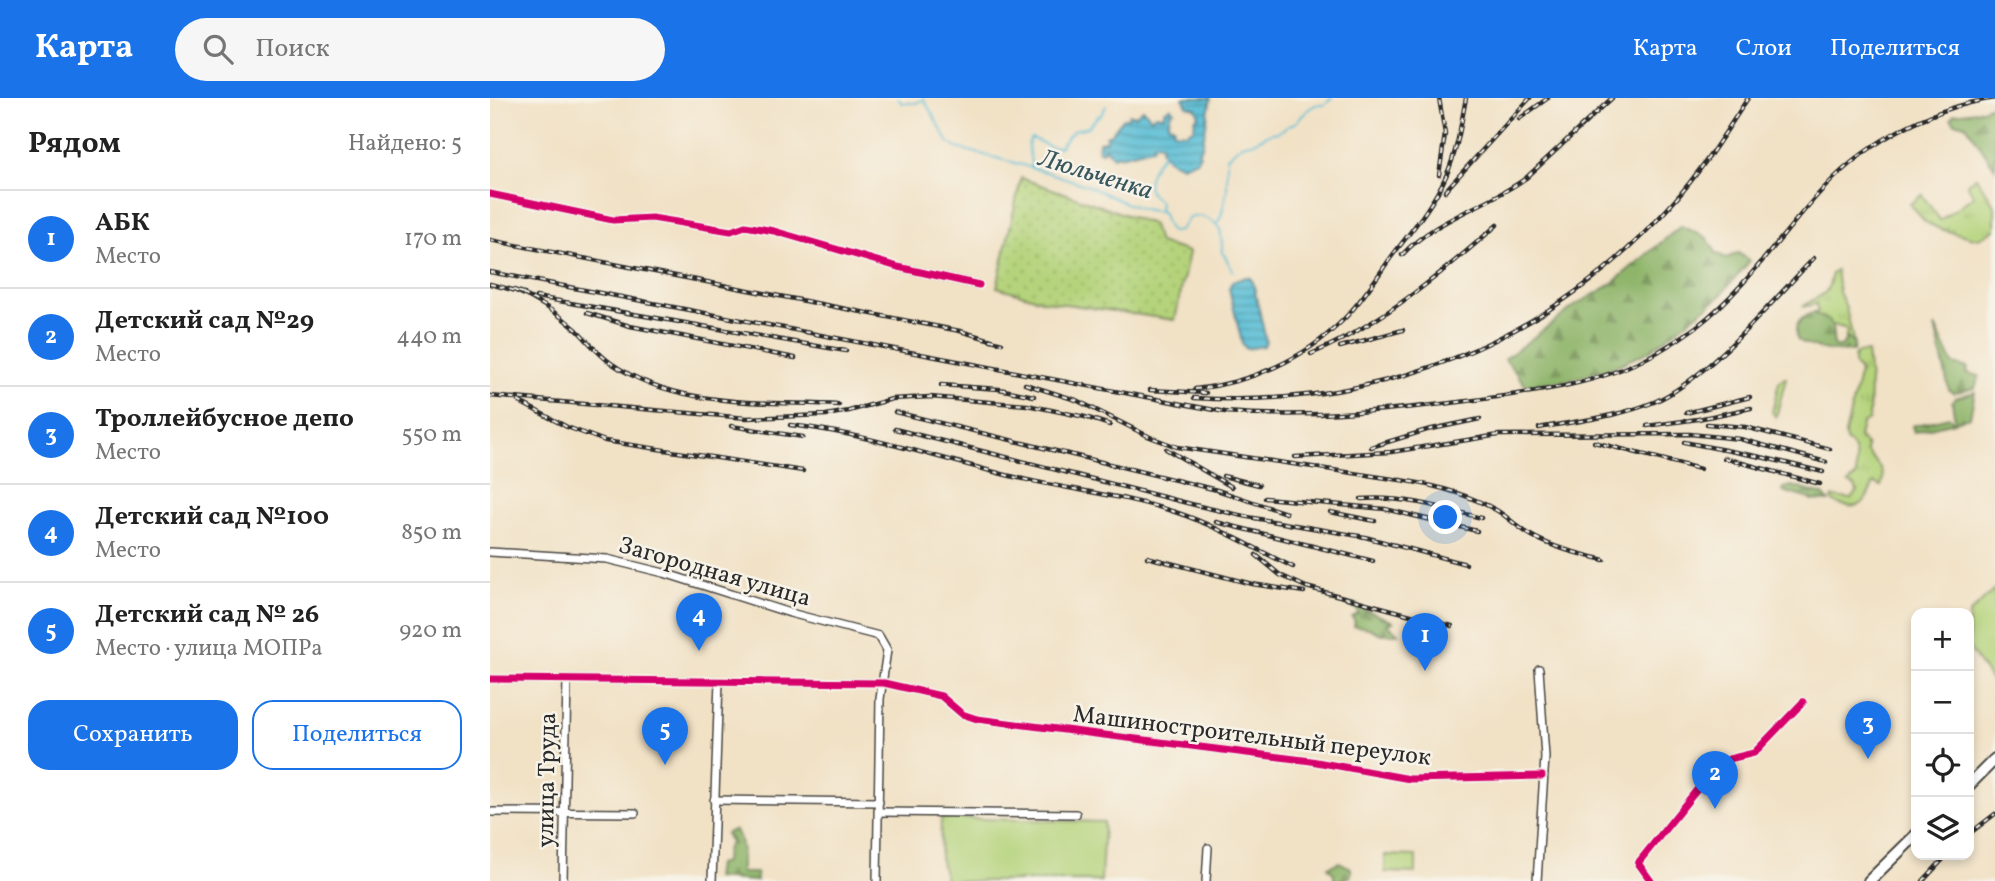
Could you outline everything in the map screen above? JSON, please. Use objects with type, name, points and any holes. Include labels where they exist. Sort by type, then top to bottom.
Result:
[{"type":"main road","points":[[1974,780],[1994,762]]},
{"type":"main road","points":[[1868,881],[1911,840]]},
{"type":"street","points":[[490,194],[613,220],[643,218],[731,231],[750,226],[898,267],[979,285]]},
{"type":"street","name":"Загородная улица","points":[[490,552],[607,559],[664,573],[763,606],[879,636],[887,650],[880,699],[877,881]]},
{"type":"street","points":[[1537,881],[1545,757],[1539,669]]},
{"type":"street","name":"Машиностроительный переулок","points":[[490,678],[884,683],[941,696],[961,714],[977,719],[1311,761],[1410,779],[1542,776]]},
{"type":"street","name":"улица Труда","points":[[563,881],[567,680]]},
{"type":"street","points":[[712,881],[719,681]]},
{"type":"street","points":[[1651,881],[1638,863],[1712,771],[1729,759],[1754,753],[1803,702]]},
{"type":"street","points":[[714,800],[879,802]]},
{"type":"street","points":[[879,812],[1076,814]]},
{"type":"street","points":[[490,813],[635,813]]},
{"type":"street","points":[[1206,881],[1208,848]]},
{"type":"green space","points":[[1995,104],[1995,168],[1966,125],[1954,122],[1951,118],[1954,114],[1976,111]]},
{"type":"green space","points":[[1976,177],[1995,206],[1995,229],[1978,239],[1925,222],[1910,204],[1922,195],[1940,220],[1974,196],[1967,184]]},
{"type":"green space","points":[[1021,178],[1152,224],[1159,243],[1189,252],[1175,320],[1045,301],[997,287]]},
{"type":"green space","points":[[1681,226],[1706,237],[1717,254],[1727,258],[1738,253],[1750,261],[1718,298],[1648,352],[1611,368],[1569,380],[1526,386],[1505,359],[1576,305],[1610,285]]},
{"type":"green space","points":[[1836,270],[1839,292],[1846,308],[1854,344],[1847,338],[1845,340],[1847,332],[1844,328],[1832,325],[1813,313],[1818,312],[1816,304],[1802,307],[1825,292],[1832,273]]},
{"type":"green space","points":[[1813,313],[1832,325],[1834,347],[1841,347],[1847,338],[1854,344],[1853,351],[1825,350],[1798,340],[1798,323]]},
{"type":"green space","points":[[1935,326],[1953,364],[1968,368],[1967,373],[1979,376],[1975,388],[1953,393],[1949,390]]},
{"type":"green space","points":[[1867,352],[1870,380],[1869,420],[1862,424],[1859,437],[1867,446],[1866,451],[1880,467],[1883,481],[1881,486],[1874,483],[1862,503],[1853,507],[1831,500],[1833,497],[1851,499],[1857,491],[1855,486],[1849,483],[1856,476],[1856,461],[1853,447],[1846,441],[1845,434],[1860,371],[1854,365],[1854,357],[1857,353]]},
{"type":"green space","points":[[1786,378],[1776,417],[1772,412],[1779,382]]},
{"type":"green space","points":[[1975,392],[1970,417],[1955,421],[1952,402],[1954,398]]},
{"type":"green space","points":[[1949,417],[1954,422],[1914,432],[1912,426]]},
{"type":"green space","points":[[1792,486],[1823,495],[1828,501],[1813,500],[1783,491],[1784,488]]},
{"type":"green space","points":[[1995,589],[1995,686],[1974,655],[1974,609]]},
{"type":"green space","points":[[1351,603],[1393,622],[1387,624],[1399,634],[1381,634],[1369,628],[1354,626],[1352,617],[1359,613]]},
{"type":"green space","points":[[941,818],[1104,822],[1101,881],[946,881],[940,857]]},
{"type":"green space","points":[[734,830],[741,844],[741,873],[756,873],[757,881],[715,878],[717,864],[725,862],[726,850],[730,844],[726,833]]},
{"type":"green space","points":[[1385,855],[1416,856],[1416,873],[1385,872]]},
{"type":"green space","points":[[1339,862],[1351,868],[1351,876],[1343,881],[1334,881],[1334,874],[1328,867]]},
{"type":"water","points":[[1183,98],[1211,98],[1197,160],[1182,166],[1167,159],[1161,150],[1162,144],[1154,143],[1153,148],[1113,157],[1105,148],[1101,152],[1098,150],[1099,142],[1106,141],[1106,136],[1111,134],[1123,118],[1128,118],[1129,114],[1135,116],[1143,109],[1151,118],[1155,115],[1164,116],[1164,111],[1170,107],[1174,111],[1171,112],[1168,124],[1174,127],[1173,132],[1186,133],[1194,128],[1195,119],[1199,116],[1196,108],[1187,106]]},
{"type":"water","points":[[1246,277],[1253,282],[1266,341],[1264,346],[1246,349],[1242,343],[1229,288],[1232,282]]},
{"type":"waterway","points":[[898,98],[902,103],[922,100]]},
{"type":"waterway","name":"Люльченка","points":[[923,98],[949,143],[957,148],[1055,175],[1132,205],[1159,211],[1163,213],[1171,232],[1179,231],[1189,218],[1202,217],[1210,220],[1220,228],[1223,253],[1233,271]]},
{"type":"waterway","points":[[959,98],[968,98]]},
{"type":"waterway","points":[[1217,224],[1227,191],[1227,157],[1242,144],[1252,143],[1278,132],[1296,122],[1315,105],[1324,105],[1332,98]]},
{"type":"waterway","points":[[1032,169],[1028,145],[1031,138],[1051,147],[1059,147],[1074,130],[1088,127],[1106,106]]},
{"type":"waterway","points":[[1159,211],[1160,202],[1151,194],[1148,184],[1153,168],[1163,154]]},
{"type":"railway","points":[[1439,98],[1445,134],[1439,175]]},
{"type":"railway","points":[[1195,389],[1235,381],[1275,367],[1311,347],[1350,313],[1441,187],[1456,148],[1466,98]]},
{"type":"railway","points":[[1445,191],[1530,98]]},
{"type":"railway","points":[[1519,119],[1548,98]]},
{"type":"railway","points":[[1402,255],[1430,231],[1526,178],[1612,98]]},
{"type":"railway","points":[[1194,398],[1262,399],[1329,392],[1393,378],[1455,358],[1514,330],[1570,296],[1622,254],[1681,193],[1748,98]]},
{"type":"railway","points":[[490,272],[1225,412],[1322,414],[1451,403],[1571,385],[1632,365],[1660,351],[1696,327],[1729,298],[1814,199],[1852,162],[1873,146],[1896,132],[1943,111],[1995,98]]},
{"type":"railway","points":[[1311,354],[1337,342],[1409,297],[1497,225]]},
{"type":"railway","points":[[490,240],[960,331],[1002,343]]},
{"type":"railway","points":[[1539,428],[1626,411],[1654,402],[1674,391],[1717,358],[1814,258]]},
{"type":"railway","points":[[490,284],[524,293]]},
{"type":"railway","points":[[514,290],[562,318],[611,363],[637,378],[664,388],[721,400],[839,405]]},
{"type":"railway","points":[[536,297],[846,351]]},
{"type":"railway","points":[[587,313],[630,326],[795,358]]},
{"type":"railway","points":[[1340,347],[1403,330]]},
{"type":"railway","points":[[1025,384],[1076,400],[1150,437],[1177,447],[1407,481],[1453,492],[1496,510],[1525,532],[1544,542],[1604,560]]},
{"type":"railway","points":[[941,385],[999,389],[1034,396]]},
{"type":"railway","points":[[1150,390],[1206,393]]},
{"type":"railway","points":[[490,396],[747,418],[826,415],[892,399],[930,397],[1027,405],[1110,425]]},
{"type":"railway","points":[[1686,413],[1750,397]]},
{"type":"railway","points":[[518,401],[567,427],[605,441],[803,471]]},
{"type":"railway","points":[[1647,426],[1751,408]]},
{"type":"railway","points":[[895,412],[1217,490],[1286,513]]},
{"type":"railway","points":[[1371,447],[1427,430],[1480,419]]},
{"type":"railway","points":[[1707,424],[1745,427],[1830,449]]},
{"type":"railway","points":[[790,425],[870,439],[1024,479],[1156,506],[1207,524],[1293,567]]},
{"type":"railway","points":[[731,426],[803,437]]},
{"type":"railway","points":[[895,429],[1199,506],[1365,537],[1466,564]]},
{"type":"railway","points":[[1295,457],[1391,452],[1499,435],[1690,434],[1740,439],[1826,462]]},
{"type":"railway","points":[[1594,442],[1700,469]]},
{"type":"railway","points":[[1684,442],[1823,472]]},
{"type":"railway","points":[[1166,449],[1232,487]]},
{"type":"railway","points":[[1724,458],[1820,484]]},
{"type":"railway","points":[[1223,476],[1259,485]]},
{"type":"railway","points":[[1265,498],[1385,509],[1477,531]]},
{"type":"railway","points":[[1361,499],[1407,501],[1481,518]]},
{"type":"railway","points":[[1330,512],[1375,521]]},
{"type":"railway","points":[[1216,522],[1373,561]]},
{"type":"railway","points":[[1256,555],[1280,575],[1306,587],[1452,626]]},
{"type":"railway","points":[[1147,557],[1252,584],[1304,592]]},
{"type":"railway","points":[[1974,830],[1995,814]]},
{"type":"railway","points":[[1923,881],[1942,860]]},
{"type":"cycle path","points":[[490,194],[613,220],[652,218],[731,231],[745,226],[774,231],[898,267],[979,285]]},
{"type":"cycle path","points":[[490,679],[884,683],[941,696],[962,714],[977,719],[1311,761],[1410,779],[1542,776]]},
{"type":"cycle path","points":[[1651,881],[1638,863],[1712,771],[1729,759],[1754,753],[1803,702]]},
{"type":"place","name":"Детский сад №100","points":[[699,651]]},
{"type":"place","name":"АБК","points":[[1425,671]]},
{"type":"place","name":"Троллейбусное депо","points":[[1868,759]]},
{"type":"place","name":"Детский сад № 26","points":[[665,765]]},
{"type":"place","name":"Детский сад №29","points":[[1715,809]]}]
